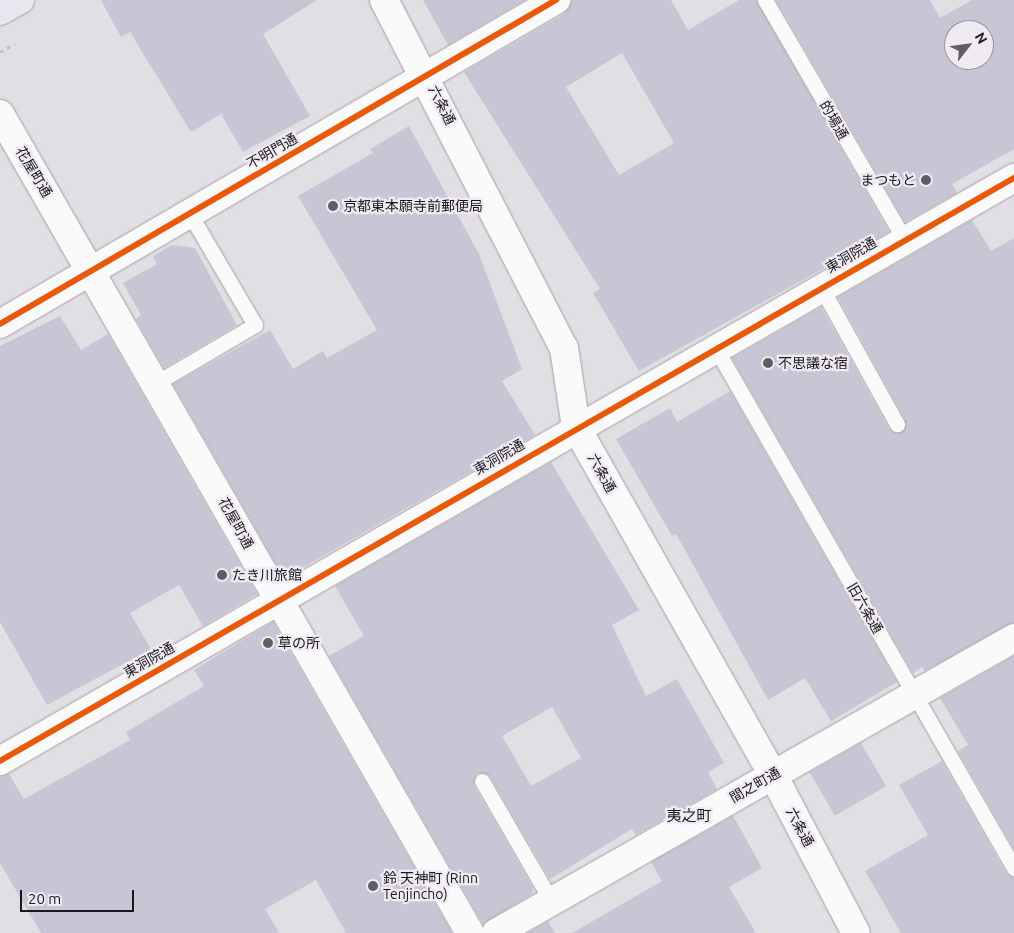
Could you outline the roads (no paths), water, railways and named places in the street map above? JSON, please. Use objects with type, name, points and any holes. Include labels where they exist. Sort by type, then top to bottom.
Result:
[{"type":"highway","points":[[0,11],[20,0]]},
{"type":"street","name":"六条通","points":[[384,0],[426,76],[564,348],[576,427],[773,775],[856,933]]},
{"type":"street","name":"不明門通","points":[[0,324],[556,0]]},
{"type":"street","name":"花屋町通","points":[[0,114],[93,270],[278,600],[470,933]]},
{"type":"street","name":"東洞院通","points":[[0,762],[576,427],[1014,178]]},
{"type":"street","name":"間之町通","points":[[496,933],[1014,638]]},
{"type":"lane","name":"的場通","points":[[765,0],[904,239]]},
{"type":"lane","points":[[156,383],[255,325],[190,214]]},
{"type":"lane","points":[[821,287],[897,424]]},
{"type":"lane","name":"旧六条通","points":[[716,347],[1014,868]]},
{"type":"lane","points":[[482,781],[552,902]]},
{"type":"place","name":"まつもと","points":[[926,180]]},
{"type":"place","name":"京都東本願寺前郵便局","points":[[333,206]]},
{"type":"place","name":"不思議な宿","points":[[768,363]]},
{"type":"place","name":"たき川旅館","points":[[222,575]]},
{"type":"place","name":"草の所","points":[[268,643]]},
{"type":"place","name":"鈴 天神町 (Rinn Tenjincho)","points":[[373,886]]},
{"type":"district","name":"夷之町","points":[[689,816]]}]
